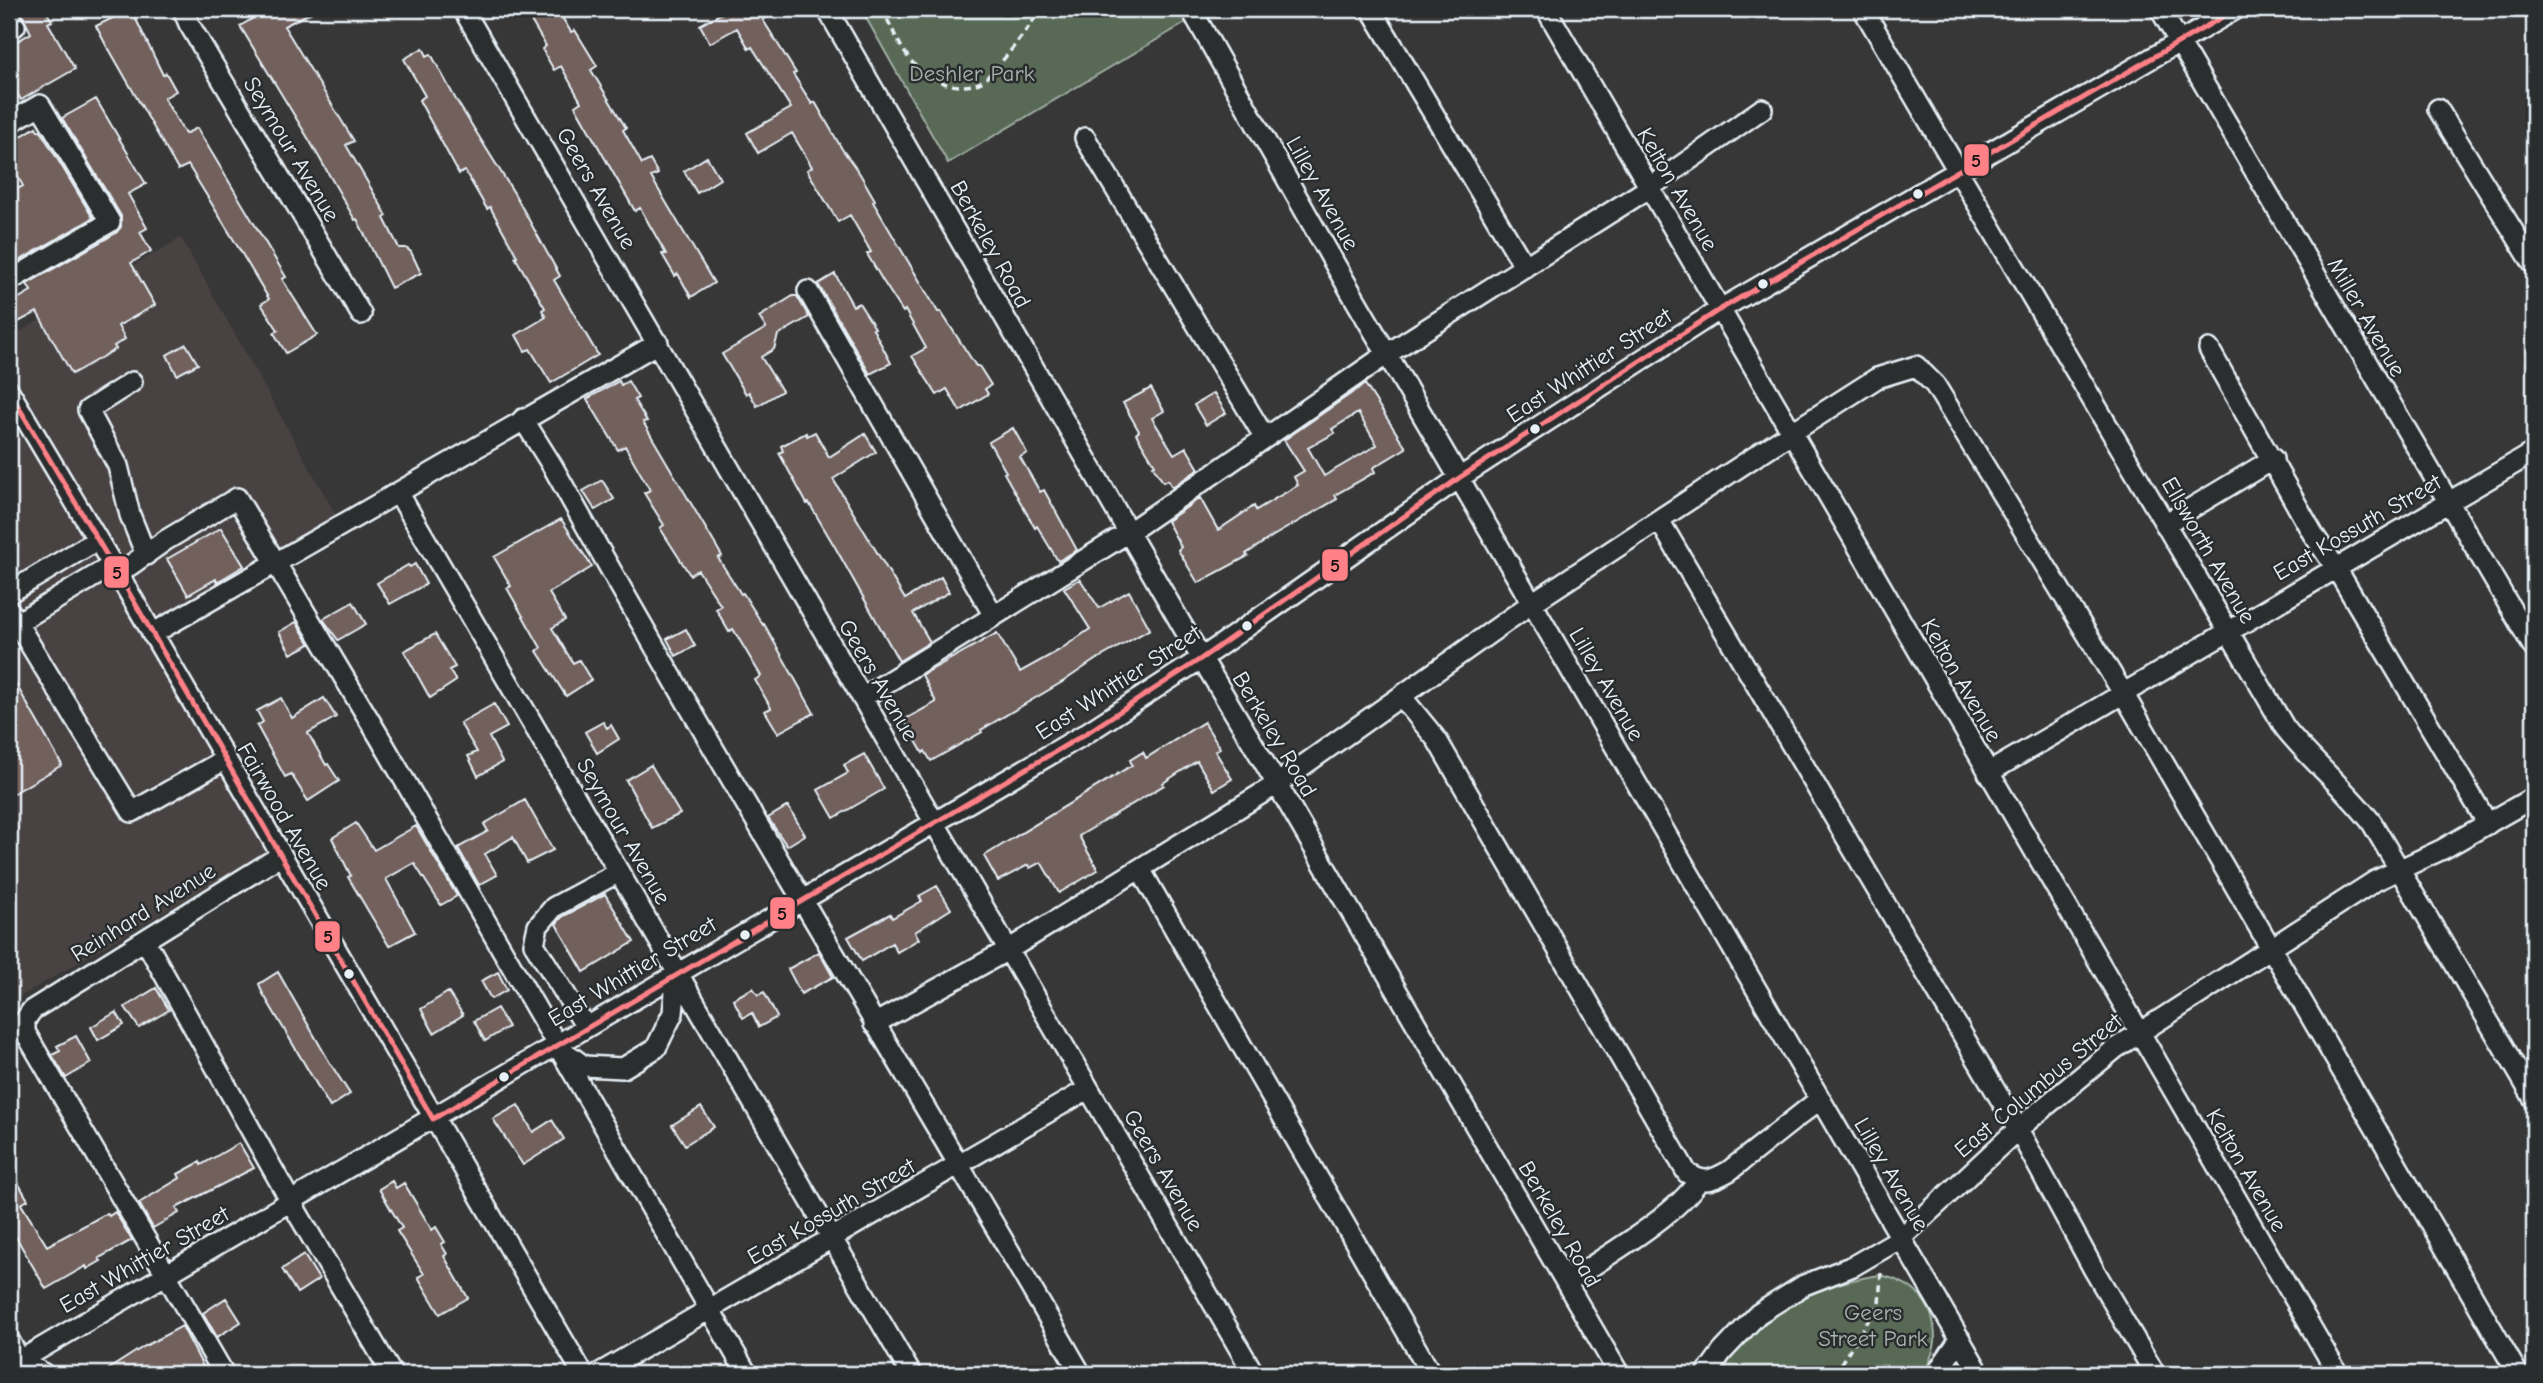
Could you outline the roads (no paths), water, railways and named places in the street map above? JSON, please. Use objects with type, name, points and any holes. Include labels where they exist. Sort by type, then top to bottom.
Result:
[{"type":"street","name":"Seymour Avenue","points":[[183,9],[189,24],[361,314]]},
{"type":"street","name":"Geers Avenue","points":[[463,9],[659,343],[934,824],[1254,1374]]},
{"type":"street","name":"Berkeley Road","points":[[827,9],[1619,1374]]},
{"type":"street","points":[[1371,9],[1525,267]]},
{"type":"street","name":"Kelton Avenue","points":[[1546,9],[2337,1374]]},
{"type":"street","name":"Ellsworth Avenue","points":[[1863,9],[2285,728],[2317,766],[2362,809],[2400,868],[2534,1099]]},
{"type":"street","name":"Miller Avenue","points":[[2160,9],[2534,648]]},
{"type":"street","name":"East Whittier Street","points":[[17,1367],[166,1275],[1086,734],[1202,658],[1459,478],[1719,310],[2236,9]]},
{"type":"street","name":"Lilley Avenue","points":[[1195,16],[1387,354],[1980,1374]]},
{"type":"street","points":[[9,123],[40,105],[110,222],[9,281]]},
{"type":"street","points":[[862,698],[1129,532],[1387,354],[1649,188],[1762,109]]},
{"type":"street","points":[[2438,109],[2534,265]]},
{"type":"street","points":[[1085,138],[1265,438]]},
{"type":"street","points":[[808,291],[994,617]]},
{"type":"street","points":[[152,634],[659,343]]},
{"type":"street","points":[[2208,349],[2273,459],[2313,534],[2336,568],[2488,824]]},
{"type":"street","points":[[874,1024],[1007,950],[1278,784],[1532,603],[1791,433],[1877,377],[1916,366],[1935,385],[2123,693],[2518,1374]]},
{"type":"street","points":[[132,383],[88,410],[118,466],[130,514],[146,555]]},
{"type":"street","name":"Fairwood Avenue","points":[[9,391],[583,1374]]},
{"type":"street","points":[[523,419],[874,1024],[1081,1374]]},
{"type":"street","name":"East Kossuth Street","points":[[1988,773],[2534,452]]},
{"type":"street","points":[[2165,524],[2273,459]]},
{"type":"street","name":"Seymour Avenue","points":[[399,494],[911,1374]]},
{"type":"street","points":[[224,760],[132,812],[13,617],[146,555],[237,498],[277,562],[747,1374]]},
{"type":"street","points":[[1659,520],[2018,1129],[2094,1270],[2155,1374]]},
{"type":"street","points":[[9,593],[97,540]]},
{"type":"street","points":[[1401,696],[1437,740],[1687,1173],[1699,1180],[1712,1180],[1729,1171],[1820,1099]]},
{"type":"street","name":"East Columbus Street","points":[[1706,1374],[1722,1352],[1758,1314],[1804,1285],[1853,1266],[1901,1238],[2018,1129],[2116,1048],[2271,947],[2400,868],[2443,849],[2534,797]]},
{"type":"street","name":"Reinhard Avenue","points":[[166,1275],[26,1031],[25,1020],[32,1010],[280,856]]},
{"type":"street","points":[[1139,869],[1431,1374]]},
{"type":"street","points":[[586,1027],[534,944],[538,926],[554,907],[619,872]]},
{"type":"street","points":[[145,940],[291,1202],[392,1374]]},
{"type":"street","points":[[555,1045],[584,1066],[623,1068],[656,1048],[673,1013],[677,973]]},
{"type":"street","name":"East Kossuth Street","points":[[598,1374],[1088,1089]]},
{"type":"street","points":[[1566,1283],[1667,1214],[1690,1194],[1699,1180]]},
{"type":"street","points":[[166,1275],[224,1374]]},
{"type":"street","points":[[1936,1374],[1960,1339]]},
{"type":"street","points":[[9,1340],[17,1367],[44,1374]]},
{"type":"park label","name":"Deshler Park","points":[[972,73]]},
{"type":"park label","name":"Geers Street Park","points":[[1873,1325]]}]
